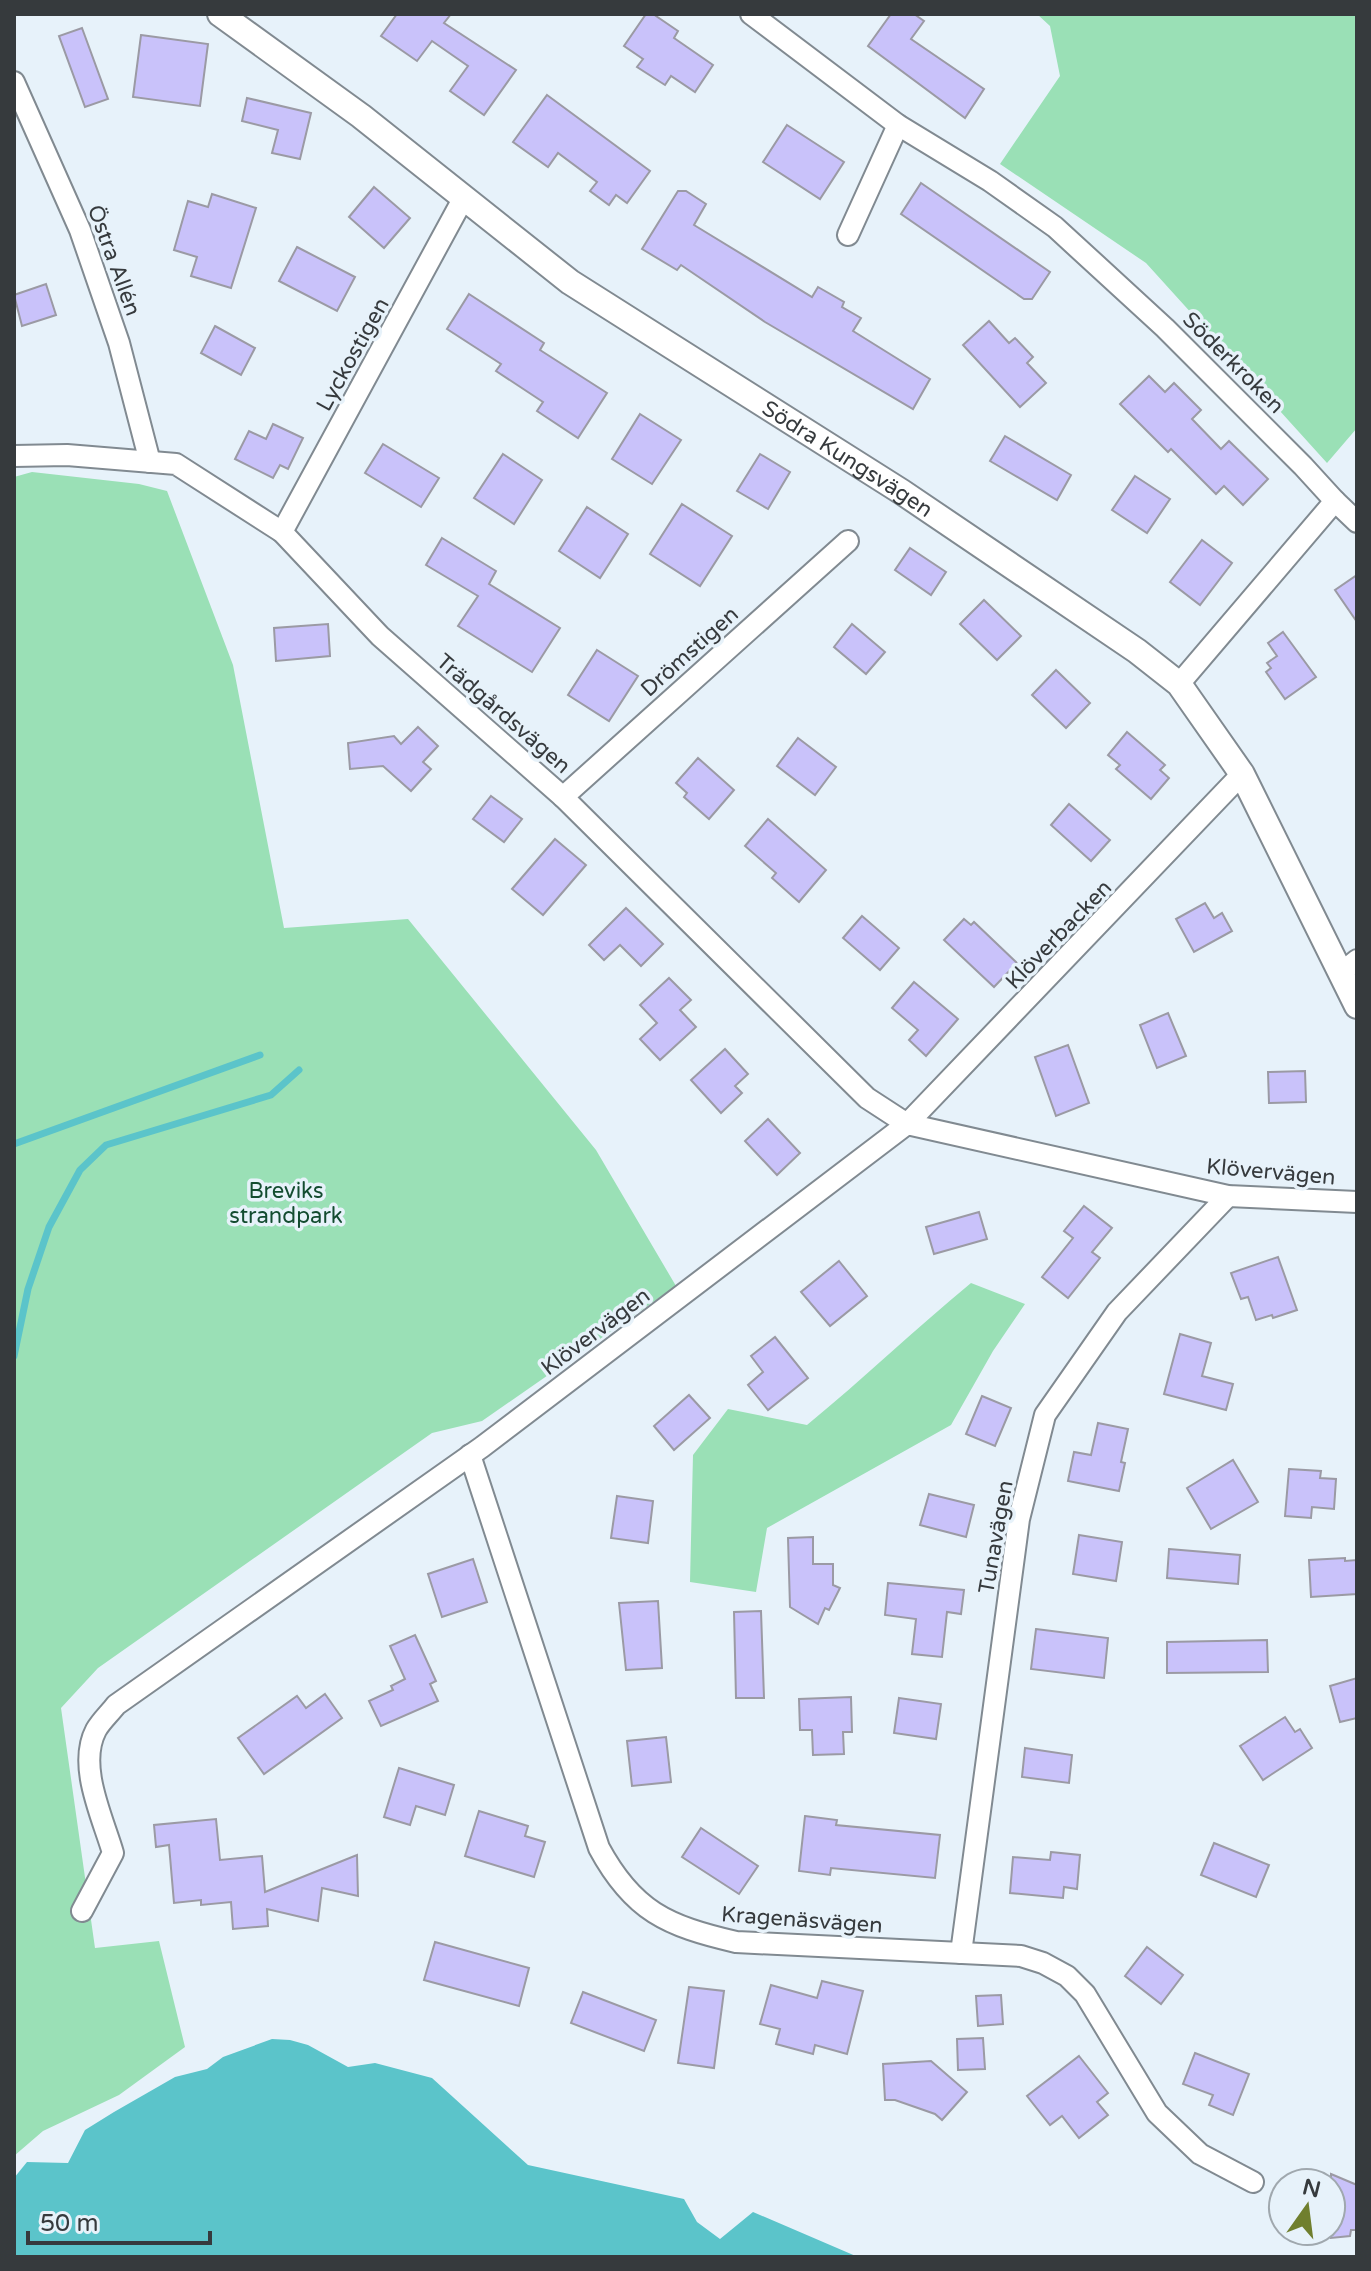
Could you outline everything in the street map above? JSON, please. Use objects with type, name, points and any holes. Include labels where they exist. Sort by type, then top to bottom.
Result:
[{"type":"street","name":"Södra Kungsvägen","points":[[220,14],[361,116],[570,282],[902,492],[1137,651],[1179,684],[1242,774],[1350,966],[1357,1006]]},
{"type":"street","name":"Söderkroken","points":[[751,14],[898,125],[990,181],[1055,227],[1165,328],[1357,522]]},
{"type":"street","name":"Östra Allén","points":[[14,82],[80,230],[119,343],[150,462]]},
{"type":"street","points":[[848,235],[898,125]]},
{"type":"street","name":"Lyckostigen","points":[[282,532],[463,199]]},
{"type":"street","name":"Trädgårdsvägen","points":[[14,456],[67,455],[176,464],[282,532],[380,636],[563,797],[867,1098],[907,1124]]},
{"type":"street","points":[[1179,684],[1335,501]]},
{"type":"street","name":"Drömstigen","points":[[563,797],[848,541]]},
{"type":"street","name":"Klöverbacken","points":[[907,1124],[1242,774]]},
{"type":"street","name":"Klövervägen","points":[[82,1911],[113,1853],[91,1777],[90,1752],[96,1731],[116,1705],[470,1455],[907,1124],[1228,1196],[1357,1202]]},
{"type":"street","name":"Tunavägen","points":[[961,1953],[1019,1519],[1045,1415],[1117,1312],[1228,1196]]},
{"type":"street","name":"Kragenäsvägen","points":[[470,1455],[599,1848],[624,1888],[640,1904],[699,1934],[736,1942],[1021,1956],[1043,1963],[1067,1976],[1085,1994],[1157,2113],[1200,2154],[1253,2182]]},
{"type":"green space","points":[[1037,14],[1357,14],[1357,428],[1327,463],[1146,263],[1000,164],[1060,76],[1050,26]]},
{"type":"green space","name":"Breviks strandpark","points":[[32,472],[139,484],[167,491],[233,665],[284,928],[408,919],[596,1150],[676,1286],[482,1421],[432,1433],[98,1668],[61,1708],[95,1948],[159,1941],[185,2047],[119,2095],[43,2131],[14,2156],[14,477]]},
{"type":"green space","points":[[971,1283],[1025,1304],[993,1351],[951,1425],[767,1528],[756,1592],[690,1582],[693,1455],[728,1409],[807,1425]]},
{"type":"water","points":[[272,2039],[308,2045],[348,2067],[375,2063],[432,2078],[528,2165],[684,2199],[697,2222],[720,2239],[753,2212],[858,2257],[14,2257],[14,2178],[27,2162],[68,2163],[85,2130],[114,2112],[175,2077],[207,2069],[223,2057]]},
{"type":"building","points":[[397,14],[451,14],[444,23],[516,70],[484,115],[450,91],[468,66],[432,41],[417,61],[381,36]]},
{"type":"building","points":[[646,14],[653,14],[678,31],[674,38],[713,65],[695,92],[671,76],[665,85],[637,67],[643,59],[624,46]]},
{"type":"building","points":[[891,14],[914,14],[924,21],[911,39],[984,89],[965,118],[868,46]]},
{"type":"building","points":[[82,28],[108,99],[85,107],[59,36]]},
{"type":"building","points":[[141,35],[208,44],[200,106],[133,97]]},
{"type":"building","points":[[547,95],[650,171],[627,203],[616,195],[609,205],[590,191],[597,182],[558,153],[548,167],[513,142]]},
{"type":"building","points":[[247,98],[311,113],[300,159],[272,153],[278,130],[242,121]]},
{"type":"building","points":[[787,125],[844,162],[820,199],[763,162]]},
{"type":"building","points":[[921,183],[1050,272],[1032,299],[1024,299],[901,214]]},
{"type":"building","points":[[374,187],[410,218],[384,248],[349,217]]},
{"type":"building","points":[[678,191],[686,191],[706,204],[694,225],[812,297],[818,287],[844,302],[842,307],[861,318],[853,331],[930,379],[913,409],[765,322],[681,265],[677,270],[642,249]]},
{"type":"building","points":[[212,194],[256,208],[231,288],[191,276],[197,257],[174,250],[188,201],[208,207]]},
{"type":"building","points":[[297,247],[355,277],[337,311],[279,281]]},
{"type":"building","points":[[46,284],[56,315],[22,326],[14,295]]},
{"type":"building","points":[[469,294],[544,343],[540,350],[607,393],[578,438],[537,411],[543,402],[496,371],[501,364],[447,329]]},
{"type":"building","points":[[989,321],[1009,343],[1015,338],[1033,357],[1027,363],[1046,383],[1020,407],[963,345]]},
{"type":"building","points":[[215,326],[255,348],[241,375],[201,353]]},
{"type":"building","points":[[1149,376],[1165,392],[1174,383],[1201,410],[1192,419],[1221,449],[1229,441],[1268,479],[1243,505],[1224,486],[1216,494],[1120,404]]},
{"type":"building","points":[[640,414],[681,440],[652,484],[612,459]]},
{"type":"building","points":[[273,424],[303,438],[288,469],[280,465],[273,478],[235,459],[249,431],[266,439]]},
{"type":"building","points":[[1005,436],[1071,475],[1057,500],[990,461]]},
{"type":"building","points":[[383,444],[439,478],[421,507],[365,473]]},
{"type":"building","points":[[503,454],[542,480],[514,524],[474,498]]},
{"type":"building","points":[[760,454],[790,472],[768,509],[737,491]]},
{"type":"building","points":[[1135,476],[1170,499],[1147,533],[1112,510]]},
{"type":"building","points":[[682,504],[732,536],[700,586],[650,554]]},
{"type":"building","points":[[587,507],[628,534],[600,578],[559,551]]},
{"type":"building","points":[[442,538],[496,571],[489,584],[560,628],[532,672],[458,626],[478,596],[426,565]]},
{"type":"building","points":[[1202,540],[1232,563],[1200,605],[1170,582]]},
{"type":"building","points":[[910,548],[946,572],[931,595],[895,570]]},
{"type":"building","points":[[1357,575],[1357,622],[1335,590]]},
{"type":"building","points":[[984,600],[1021,636],[997,660],[960,624]]},
{"type":"building","points":[[328,624],[330,656],[276,661],[274,628]]},
{"type":"building","points":[[852,624],[885,652],[866,674],[834,647]]},
{"type":"building","points":[[1283,632],[1316,677],[1285,699],[1266,672],[1271,668],[1267,663],[1277,656],[1268,643]]},
{"type":"building","points":[[597,650],[638,676],[609,721],[568,695]]},
{"type":"building","points":[[1056,670],[1090,703],[1066,728],[1032,695]]},
{"type":"building","points":[[418,727],[438,746],[423,762],[431,769],[411,791],[383,766],[350,769],[348,743],[394,736],[401,744]]},
{"type":"building","points":[[1127,732],[1165,765],[1160,770],[1169,778],[1151,799],[1116,769],[1120,765],[1108,755]]},
{"type":"building","points":[[798,738],[836,767],[815,795],[777,766]]},
{"type":"building","points":[[698,758],[734,790],[709,819],[684,797],[687,793],[676,783]]},
{"type":"building","points":[[491,796],[522,819],[504,842],[473,819]]},
{"type":"building","points":[[1069,804],[1110,840],[1091,861],[1051,825]]},
{"type":"building","points":[[768,819],[826,870],[799,902],[772,878],[776,873],[745,846]]},
{"type":"building","points":[[555,839],[586,865],[543,915],[512,889]]},
{"type":"building","points":[[1205,903],[1214,918],[1222,913],[1232,931],[1194,952],[1176,919]]},
{"type":"building","points":[[626,908],[663,944],[641,966],[620,945],[604,960],[589,945]]},
{"type":"building","points":[[862,916],[899,948],[880,970],[843,938]]},
{"type":"building","points":[[964,919],[971,925],[974,922],[1017,963],[994,987],[944,940]]},
{"type":"building","points":[[669,978],[691,1000],[680,1010],[696,1027],[660,1060],[640,1039],[657,1023],[640,1005]]},
{"type":"building","points":[[914,982],[958,1019],[926,1056],[909,1040],[918,1030],[892,1008]]},
{"type":"building","points":[[1168,1013],[1186,1056],[1157,1068],[1140,1025]]},
{"type":"building","points":[[1068,1045],[1089,1103],[1056,1116],[1035,1057]]},
{"type":"building","points":[[725,1049],[748,1074],[735,1086],[742,1093],[721,1113],[691,1080]]},
{"type":"building","points":[[1305,1071],[1306,1102],[1269,1103],[1268,1072]]},
{"type":"building","points":[[768,1119],[800,1153],[777,1175],[745,1141]]},
{"type":"building","points":[[1084,1206],[1112,1228],[1092,1252],[1100,1258],[1068,1298],[1042,1277],[1073,1238],[1064,1231]]},
{"type":"building","points":[[979,1212],[987,1239],[934,1254],[926,1227]]},
{"type":"building","points":[[1278,1257],[1297,1310],[1256,1320],[1248,1297],[1241,1299],[1231,1273]]},
{"type":"building","points":[[839,1261],[867,1296],[830,1326],[801,1292]]},
{"type":"building","points":[[1180,1334],[1211,1343],[1202,1376],[1233,1384],[1226,1410],[1164,1394]]},
{"type":"building","points":[[775,1337],[808,1378],[768,1410],[748,1385],[763,1372],[751,1356]]},
{"type":"building","points":[[689,1395],[710,1418],[674,1450],[654,1426]]},
{"type":"building","points":[[982,1396],[1011,1408],[995,1446],[966,1434]]},
{"type":"building","points":[[1098,1423],[1128,1429],[1119,1491],[1068,1481],[1074,1452],[1091,1455]]},
{"type":"building","points":[[1233,1460],[1258,1502],[1211,1529],[1187,1488]]},
{"type":"building","points":[[1289,1469],[1321,1471],[1320,1478],[1336,1479],[1334,1509],[1312,1507],[1311,1518],[1285,1516]]},
{"type":"building","points":[[929,1494],[974,1505],[966,1537],[920,1525]]},
{"type":"building","points":[[617,1496],[653,1501],[648,1543],[611,1538]]},
{"type":"building","points":[[1079,1535],[1122,1542],[1116,1581],[1073,1574]]},
{"type":"building","points":[[813,1537],[813,1564],[833,1564],[833,1585],[840,1588],[818,1624],[790,1607],[788,1538]]},
{"type":"building","points":[[1169,1549],[1240,1555],[1238,1584],[1167,1578]]},
{"type":"building","points":[[1345,1558],[1345,1561],[1357,1560],[1357,1594],[1311,1597],[1309,1560]]},
{"type":"building","points":[[473,1559],[487,1602],[442,1617],[428,1574]]},
{"type":"building","points":[[888,1583],[964,1590],[961,1614],[947,1612],[942,1657],[912,1654],[916,1619],[885,1615]]},
{"type":"building","points":[[658,1601],[662,1668],[626,1670],[619,1603]]},
{"type":"building","points":[[761,1611],[764,1698],[736,1698],[734,1612]]},
{"type":"building","points":[[1036,1629],[1108,1638],[1104,1678],[1031,1669]]},
{"type":"building","points":[[415,1635],[436,1681],[430,1684],[438,1701],[381,1726],[369,1701],[393,1690],[391,1686],[405,1679],[390,1646]]},
{"type":"building","points":[[1267,1640],[1268,1672],[1167,1673],[1167,1642]]},
{"type":"building","points":[[1357,1678],[1357,1718],[1340,1722],[1330,1686]]},
{"type":"building","points":[[325,1694],[342,1718],[264,1774],[238,1738],[297,1696],[306,1708]]},
{"type":"building","points":[[851,1697],[852,1732],[843,1732],[844,1754],[813,1755],[812,1730],[800,1730],[799,1699]]},
{"type":"building","points":[[899,1698],[941,1704],[936,1739],[894,1733]]},
{"type":"building","points":[[1285,1717],[1295,1732],[1300,1729],[1312,1748],[1263,1780],[1240,1746]]},
{"type":"building","points":[[666,1737],[671,1782],[632,1786],[627,1741]]},
{"type":"building","points":[[1025,1748],[1072,1755],[1069,1783],[1022,1777]]},
{"type":"building","points":[[399,1768],[454,1785],[445,1815],[416,1806],[410,1825],[384,1817]]},
{"type":"building","points":[[479,1811],[528,1826],[525,1836],[545,1842],[534,1877],[465,1856]]},
{"type":"building","points":[[805,1816],[837,1820],[836,1825],[940,1835],[935,1878],[831,1868],[830,1875],[799,1871]]},
{"type":"building","points":[[216,1819],[220,1860],[262,1856],[265,1892],[357,1855],[358,1896],[322,1888],[318,1921],[267,1909],[268,1926],[233,1929],[231,1902],[201,1905],[201,1900],[174,1903],[169,1845],[156,1847],[154,1825]]},
{"type":"building","points":[[701,1828],[758,1866],[739,1894],[682,1857]]},
{"type":"building","points":[[1214,1843],[1269,1865],[1256,1897],[1201,1875]]},
{"type":"building","points":[[1051,1852],[1080,1855],[1077,1889],[1064,1887],[1063,1898],[1010,1893],[1013,1857],[1050,1860]]},
{"type":"building","points":[[435,1942],[529,1968],[519,2006],[424,1980]]},
{"type":"building","points":[[1147,1947],[1183,1975],[1161,2004],[1125,1976]]},
{"type":"building","points":[[822,1981],[863,1991],[847,2054],[815,2045],[813,2054],[776,2044],[780,2029],[760,2024],[771,1985],[817,1998]]},
{"type":"building","points":[[689,1987],[724,1991],[714,2068],[678,2063]]},
{"type":"building","points":[[583,1992],[656,2020],[644,2051],[571,2023]]},
{"type":"building","points":[[1001,1995],[1003,2024],[978,2026],[976,1996]]},
{"type":"building","points":[[983,2038],[985,2069],[958,2070],[957,2039]]},
{"type":"building","points":[[1195,2053],[1249,2074],[1233,2115],[1209,2105],[1213,2095],[1183,2084]]},
{"type":"building","points":[[1079,2056],[1108,2093],[1097,2102],[1108,2115],[1079,2138],[1062,2116],[1050,2125],[1027,2096]]},
{"type":"building","points":[[931,2061],[967,2092],[942,2120],[935,2114],[895,2100],[885,2100],[883,2064]]},
{"type":"building","points":[[1347,2181],[1357,2185],[1357,2230],[1351,2230],[1347,2236]]},
{"type":"waterway","points":[[14,1144],[260,1055]]},
{"type":"waterway","points":[[14,1356],[28,1289],[49,1227],[80,1170],[106,1145],[271,1095],[299,1070]]}]
